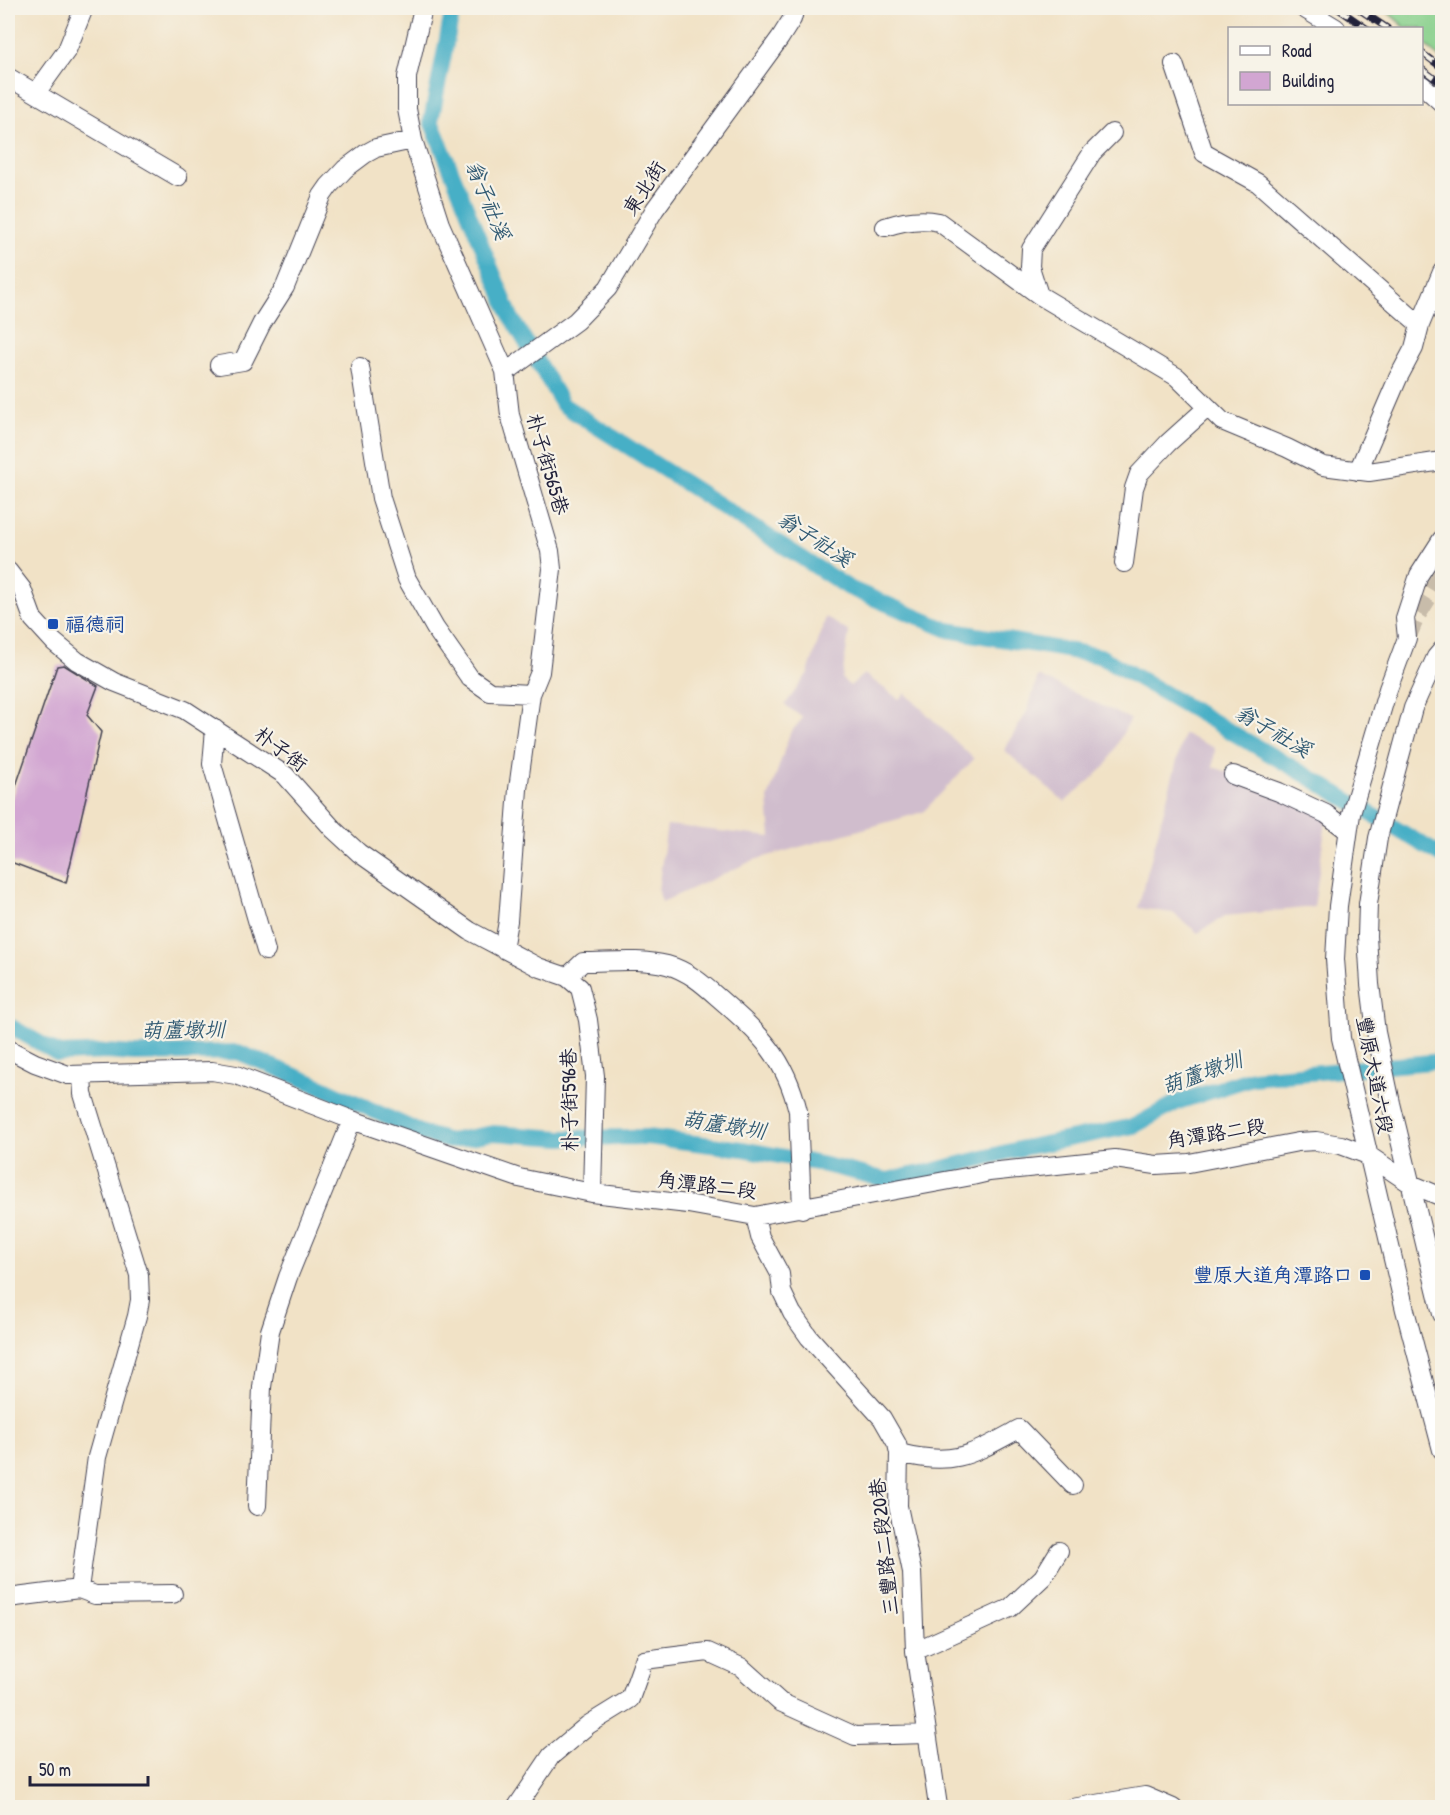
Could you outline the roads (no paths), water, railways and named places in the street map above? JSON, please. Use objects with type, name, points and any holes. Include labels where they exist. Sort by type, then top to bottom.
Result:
[{"type":"street","points":[[36,93],[67,50],[84,8]]},
{"type":"street","name":"朴子街565巷","points":[[423,8],[407,77],[407,110],[413,140],[440,224],[509,369],[510,415],[550,551],[552,569],[540,672],[531,694],[518,789],[508,921],[503,949]]},
{"type":"street","name":"東北街","points":[[509,369],[576,321],[608,288],[655,209],[780,38],[792,19],[795,8]]},
{"type":"street","points":[[1303,8],[1334,27]]},
{"type":"street","points":[[1174,64],[1204,153],[1258,183],[1420,325]]},
{"type":"street","points":[[8,76],[178,177]]},
{"type":"street","points":[[1423,86],[1443,103]]},
{"type":"street","points":[[1039,295],[1030,267],[1031,249],[1092,153],[1112,133]]},
{"type":"street","points":[[219,365],[243,361],[262,323],[285,287],[322,196],[337,177],[354,161],[376,148],[413,140]]},
{"type":"street","points":[[885,227],[900,222],[925,219],[939,222],[1039,295],[1177,377],[1222,422],[1287,448],[1323,466],[1369,472],[1443,461]]},
{"type":"street","points":[[1358,471],[1398,378],[1414,348],[1420,325],[1443,272]]},
{"type":"street","points":[[360,367],[381,498],[407,579],[435,628],[470,678],[490,692],[531,694]]},
{"type":"street","points":[[1124,563],[1134,488],[1139,474],[1168,443],[1208,407]]},
{"type":"street","name":"豐原大道六段","points":[[1443,539],[1419,575],[1405,618],[1407,638],[1388,689],[1349,823],[1338,906],[1335,959],[1342,1040],[1405,1310],[1443,1450]]},
{"type":"street","name":"朴子街","points":[[8,571],[22,589],[33,619],[54,642],[77,660],[114,682],[185,710],[215,729],[285,775],[334,830],[359,853],[470,931],[538,967],[567,977]]},
{"type":"street","name":"豐原大道六段","points":[[1439,654],[1413,708],[1378,838],[1368,904],[1367,936],[1376,1032],[1391,1103],[1443,1314]]},
{"type":"street","points":[[215,729],[212,765],[266,951]]},
{"type":"street","points":[[1233,775],[1279,792],[1349,823]]},
{"type":"street","points":[[567,977],[583,962],[640,962],[666,965],[696,978],[756,1030],[776,1056],[795,1097],[798,1111],[802,1209]]},
{"type":"street","name":"朴子街596巷","points":[[567,977],[580,988],[588,1020],[595,1076],[592,1193]]},
{"type":"street","name":"角潭路二段","points":[[8,1049],[51,1070],[68,1075],[224,1072],[251,1079],[352,1120],[519,1178],[592,1193],[688,1204],[755,1216],[802,1209],[989,1172],[1115,1159],[1156,1165],[1189,1163],[1298,1142],[1316,1141],[1341,1145],[1368,1155],[1411,1184],[1443,1197]]},
{"type":"street","points":[[79,1589],[97,1457],[124,1367],[140,1300],[139,1275],[83,1094],[82,1075]]},
{"type":"street","points":[[257,1506],[262,1387],[270,1331],[288,1276],[352,1120]]},
{"type":"street","name":"三豐路二段20巷","points":[[755,1216],[760,1237],[780,1274],[782,1292],[792,1313],[809,1337],[882,1418],[897,1444],[898,1506],[912,1572],[915,1651],[937,1808]]},
{"type":"street","points":[[898,1453],[920,1459],[951,1459],[974,1454],[1019,1429],[1073,1485]]},
{"type":"street","points":[[915,1651],[1010,1608],[1043,1577],[1059,1551]]},
{"type":"street","points":[[8,1598],[79,1589],[95,1595],[173,1594]]},
{"type":"street","points":[[516,1808],[551,1756],[588,1725],[630,1700],[644,1660],[708,1652],[741,1667],[780,1702],[855,1736],[927,1734]]},
{"type":"street","points":[[1072,1808],[1145,1796],[1173,1808]]},
{"type":"waterway","name":"翁子社溪","points":[[453,8],[431,121],[511,317],[563,405],[849,588],[948,630],[1100,656],[1442,856]]},
{"type":"waterway","name":"葫蘆墩圳","points":[[8,1025],[59,1054],[238,1052],[322,1087],[422,1133],[449,1141],[493,1133],[561,1138],[647,1137],[743,1149],[887,1180],[1023,1148],[1134,1126],[1178,1102],[1252,1078],[1442,1061]]},
{"type":"tunnel","points":[[1407,638],[1416,617],[1442,575]]},
{"type":"railway","points":[[1337,8],[1365,27]]},
{"type":"railway","points":[[1357,8],[1386,27]]},
{"type":"railway","points":[[1423,54],[1442,68]]},
{"type":"railway","points":[[1423,70],[1442,84]]},
{"type":"place","name":"福德祠","points":[[53,624]]},
{"type":"place","name":"豐原大道角潭路口","points":[[1365,1275]]}]
